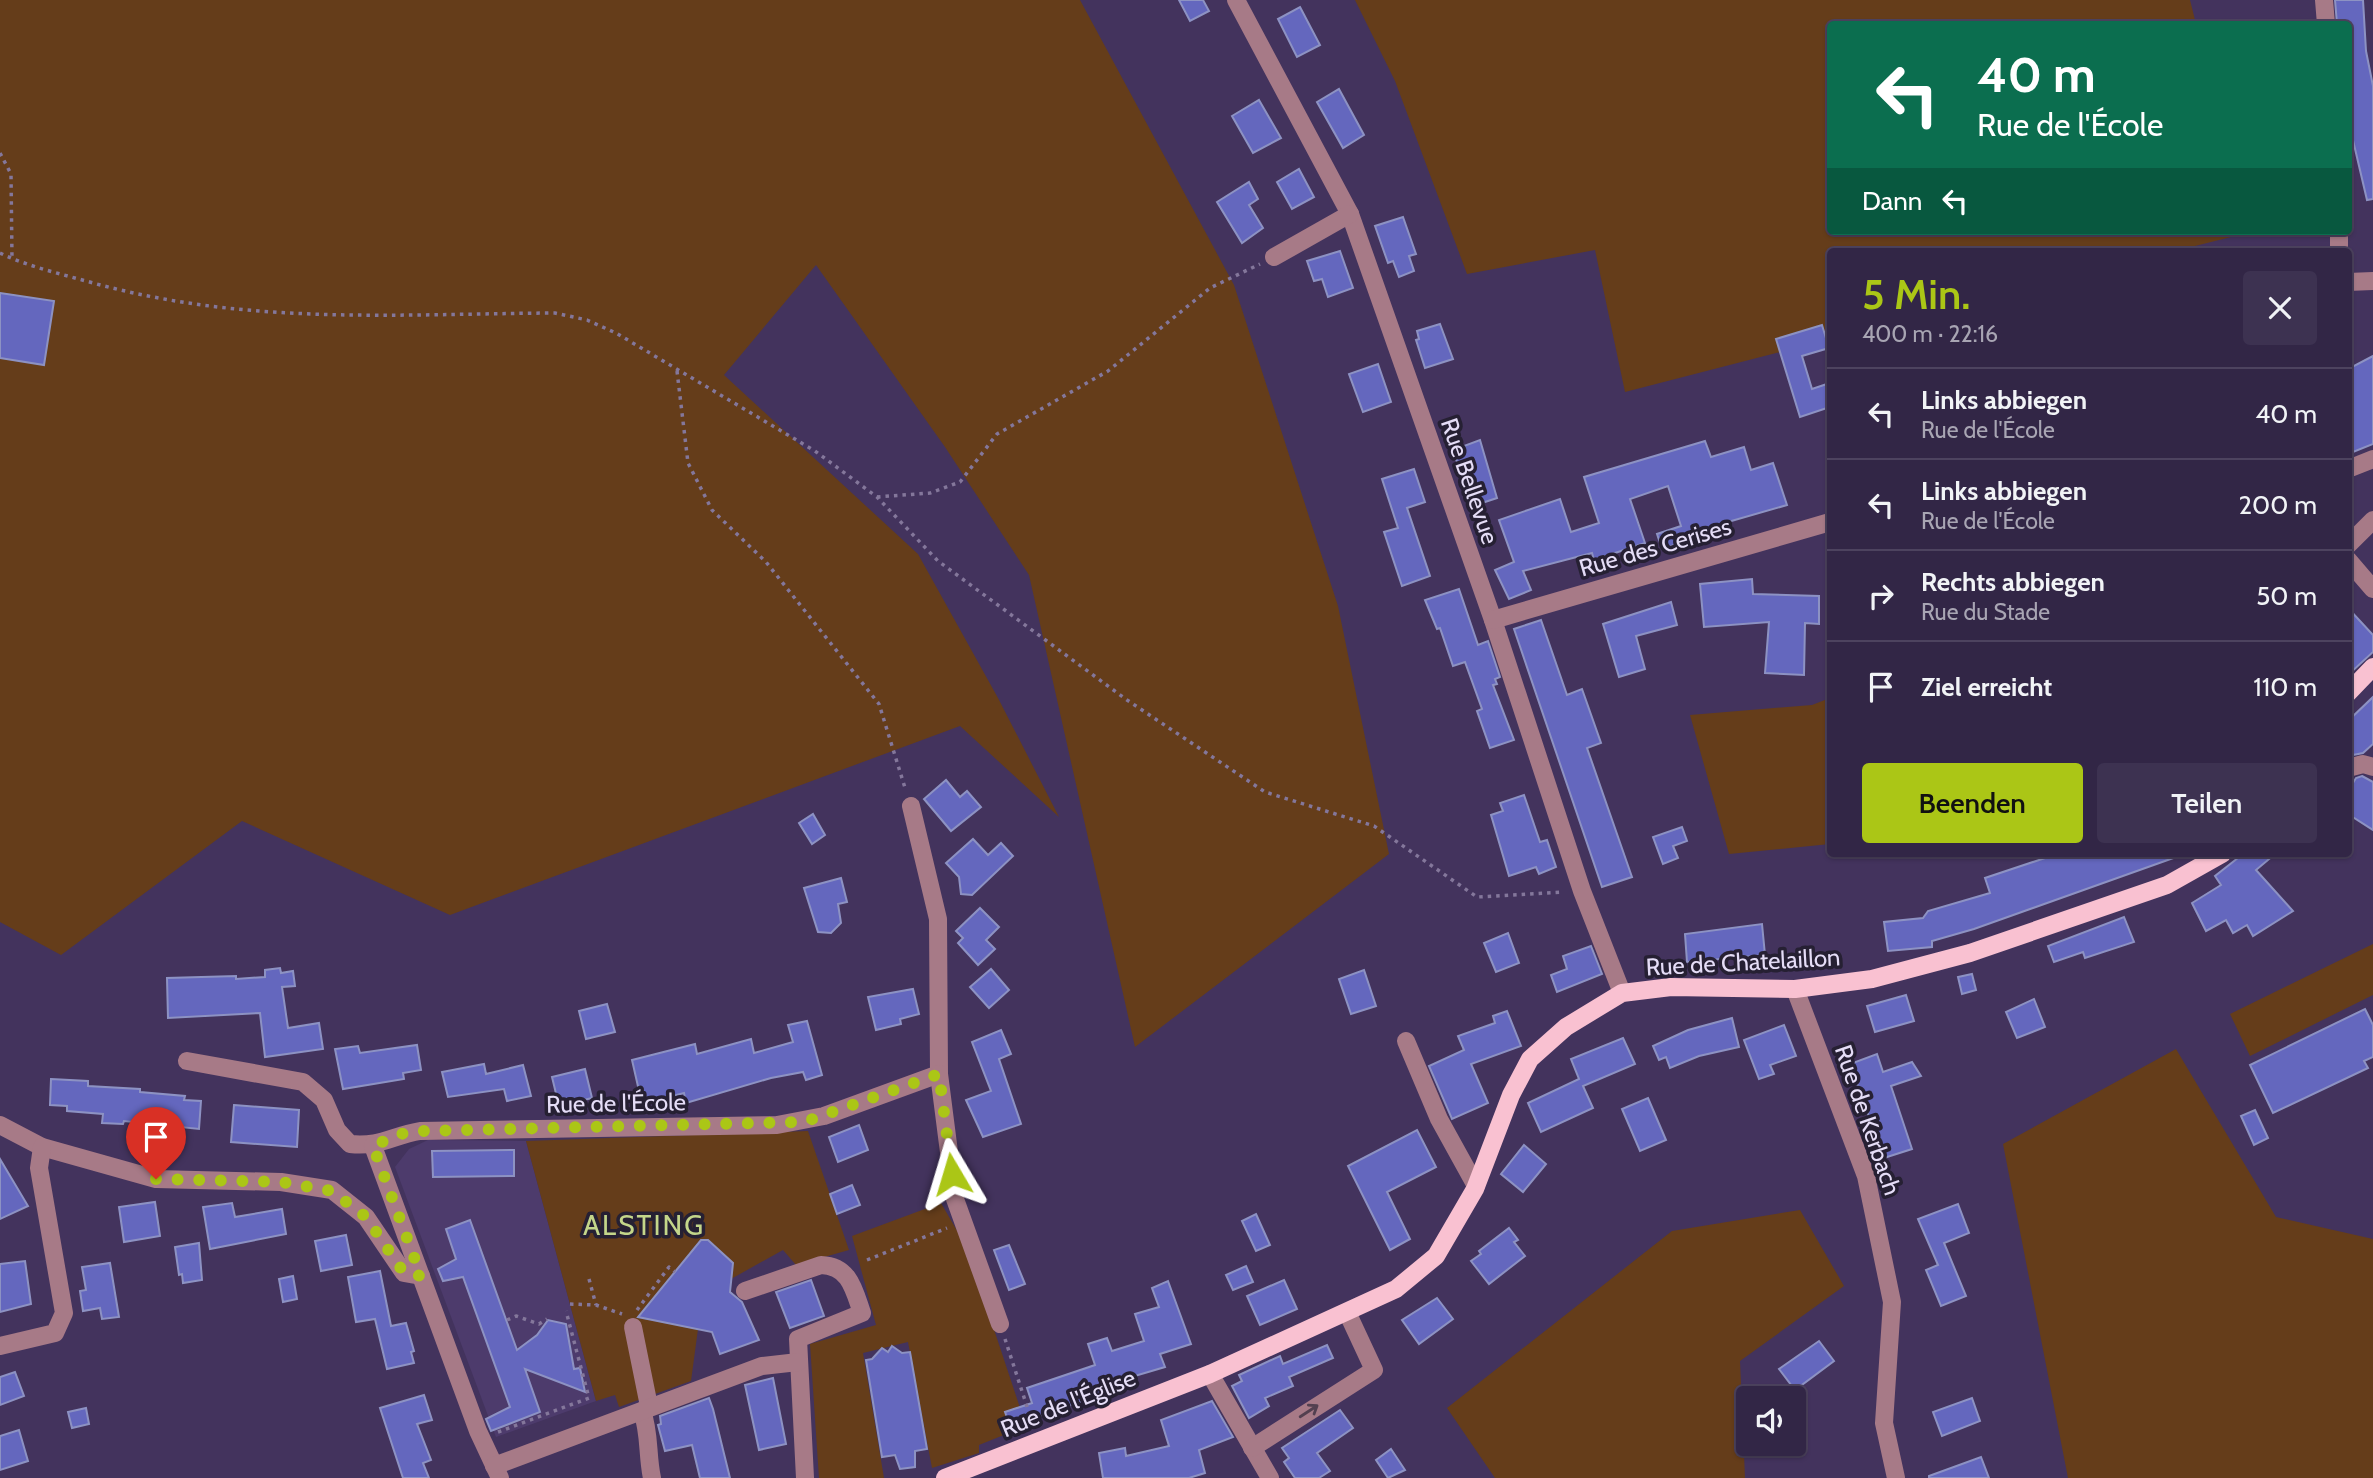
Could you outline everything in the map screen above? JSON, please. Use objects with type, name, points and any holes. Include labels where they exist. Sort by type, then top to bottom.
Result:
[{"type":"main road","points":[[2352,689],[2373,667]]},
{"type":"main road","name":"Rue de Chatelaillon","points":[[1210,1374],[1396,1289],[1436,1256],[1476,1186],[1511,1095],[1530,1059],[1566,1027],[1622,993],[1671,988],[1795,989],[1872,979],[1970,953],[2166,885],[2217,857]]},
{"type":"main road","name":"Rue de l'Église","points":[[945,1478],[1210,1374]]},
{"type":"street","name":"Rue Bellevue","points":[[1236,0],[1350,214],[1493,620],[1582,891],[1622,993]]},
{"type":"street","points":[[2323,0],[2326,21]]},
{"type":"street","points":[[1274,257],[1350,214]]},
{"type":"street","points":[[2352,282],[2373,281]]},
{"type":"street","points":[[2352,468],[2372,464]]},
{"type":"street","points":[[2352,541],[2373,520]]},
{"type":"street","name":"Rue des Cerises","points":[[1493,620],[1827,523]]},
{"type":"street","points":[[2352,565],[2373,589]]},
{"type":"street","points":[[911,806],[938,919],[939,1074],[955,1199],[1000,1324]]},
{"type":"street","name":"Rue de Kerbach","points":[[1795,989],[1869,1189],[1892,1301],[1884,1423],[1896,1478]]},
{"type":"street","points":[[1406,1041],[1439,1119],[1476,1186]]},
{"type":"street","points":[[187,1061],[303,1082],[324,1100],[337,1130],[350,1144],[373,1146],[481,1438],[497,1472],[646,1409],[762,1366],[798,1362]]},
{"type":"street","name":"Rue de l'École","points":[[373,1146],[400,1134],[420,1131],[804,1122],[939,1074]]},
{"type":"street","points":[[0,1125],[42,1147],[156,1179],[281,1182],[332,1191],[366,1217],[404,1273],[421,1276]]},
{"type":"street","points":[[0,1346],[55,1333],[64,1313],[39,1168],[42,1147]]},
{"type":"street","points":[[745,1291],[821,1265],[831,1266],[849,1278],[862,1313],[798,1339],[805,1478]]},
{"type":"street","points":[[1252,1448],[1374,1370],[1348,1312]]},
{"type":"street","points":[[633,1327],[649,1431],[646,1450],[652,1478]]},
{"type":"street","points":[[1210,1374],[1270,1478]]},
{"type":"path","points":[[0,153],[11,174],[12,259]]},
{"type":"path","points":[[0,253],[12,259],[127,293],[217,309],[308,316],[555,313],[587,320],[616,333],[815,452],[877,497],[938,561],[1127,700],[1265,792],[1374,825],[1477,897],[1582,891]]},
{"type":"path","points":[[877,497],[930,493],[960,482],[997,434],[1108,371],[1210,288],[1274,257]]},
{"type":"path","points":[[677,370],[688,463],[712,510],[766,562],[879,704],[911,806]]},
{"type":"path","points":[[867,1260],[964,1222]]},
{"type":"path","points":[[570,1304],[596,1305],[632,1318],[669,1267],[675,1272]]},
{"type":"path","points":[[589,1279],[596,1305]]},
{"type":"path","points":[[481,1438],[589,1398],[566,1311]]},
{"type":"path","points":[[507,1320],[516,1316],[540,1324],[547,1320]]},
{"type":"path","points":[[1000,1324],[1038,1440]]},
{"type":"shaded area","points":[[0,0],[1080,0],[1234,285],[1338,606],[1389,854],[1135,1047],[1029,575],[945,447],[816,265],[724,375],[918,554],[998,698],[1059,817],[960,726],[450,915],[242,821],[61,955],[0,922]]},
{"type":"shaded area","points":[[1355,0],[2190,0],[2195,21],[1827,21],[1827,235],[2239,235],[2187,248],[1827,248],[1827,340],[1625,392],[1595,250],[1467,274],[1395,81]]},
{"type":"shaded area","points":[[1827,699],[1827,844],[1729,854],[1690,715],[1812,705]]},
{"type":"shaded area","points":[[2373,944],[2373,995],[2250,1056],[2230,1014]]},
{"type":"shaded area","points":[[2176,1049],[2276,1217],[2373,1239],[2373,1478],[2068,1478],[2003,1144]]},
{"type":"shaded area","points":[[808,1131],[849,1250],[796,1265],[783,1250],[731,1279],[733,1263],[708,1240],[700,1240],[638,1318],[698,1329],[691,1381],[619,1407],[615,1395],[596,1401],[526,1141]]},
{"type":"shaded area","points":[[428,1140],[526,1141],[596,1401],[496,1437],[395,1167],[409,1149]]},
{"type":"shaded area","points":[[941,1203],[967,1248],[1026,1426],[979,1445],[979,1453],[932,1468],[908,1342],[863,1353],[884,1478],[819,1478],[810,1344],[876,1325],[852,1236]]},
{"type":"shaded area","points":[[1800,1210],[1844,1286],[1740,1361],[1741,1386],[1736,1386],[1736,1456],[1744,1456],[1745,1478],[1495,1478],[1447,1408],[1672,1231]]},
{"type":"building","points":[[1179,0],[1203,0],[1209,11],[1190,21]]},
{"type":"building","points":[[2335,0],[2363,0],[2366,51],[2373,86],[2373,199],[2367,200],[2352,136],[2352,21],[2337,21]]},
{"type":"building","points":[[1300,7],[1320,45],[1297,57],[1278,19]]},
{"type":"building","points":[[1339,89],[1364,135],[1343,148],[1317,102]]},
{"type":"building","points":[[1259,100],[1281,138],[1253,153],[1232,116]]},
{"type":"building","points":[[1299,169],[1314,197],[1292,209],[1277,182]]},
{"type":"building","points":[[1249,182],[1258,199],[1249,205],[1263,228],[1242,243],[1217,202]]},
{"type":"building","points":[[1403,217],[1416,254],[1409,256],[1414,271],[1399,277],[1393,261],[1388,263],[1375,226]]},
{"type":"building","points":[[1340,251],[1353,288],[1328,297],[1322,279],[1314,281],[1307,261]]},
{"type":"building","points":[[0,293],[54,301],[44,365],[0,358]]},
{"type":"building","points":[[1440,324],[1453,359],[1425,368],[1416,340],[1419,339],[1417,331]]},
{"type":"building","points":[[1822,325],[1827,349],[1802,356],[1812,389],[1827,384],[1827,408],[1800,417],[1776,339]]},
{"type":"building","points":[[2373,356],[2373,444],[2352,452],[2352,367]]},
{"type":"building","points":[[1378,364],[1391,402],[1363,412],[1349,374]]},
{"type":"building","points":[[1480,440],[1497,498],[1482,503],[1474,483],[1465,486],[1453,450]]},
{"type":"building","points":[[1705,441],[1711,457],[1744,447],[1751,470],[1773,463],[1787,505],[1714,526],[1715,530],[1662,549],[1657,534],[1681,526],[1668,486],[1630,499],[1645,543],[1594,560],[1592,553],[1523,571],[1531,590],[1509,599],[1495,570],[1514,562],[1499,520],[1560,499],[1571,532],[1599,523],[1584,477]]},
{"type":"building","points":[[1414,469],[1425,502],[1407,508],[1430,576],[1402,586],[1384,532],[1398,528],[1382,479]]},
{"type":"building","points":[[1752,579],[1753,594],[1819,596],[1819,624],[1805,623],[1804,675],[1765,673],[1769,622],[1704,627],[1700,584]]},
{"type":"building","points":[[1459,589],[1478,645],[1488,641],[1500,677],[1495,679],[1497,684],[1493,685],[1514,740],[1490,748],[1477,711],[1482,709],[1465,662],[1453,666],[1440,628],[1437,629],[1425,600]]},
{"type":"building","points":[[1671,602],[1677,625],[1636,636],[1645,669],[1619,677],[1603,624]]},
{"type":"building","points":[[2352,612],[2373,635],[2373,652],[2352,671]]},
{"type":"building","points":[[1541,620],[1567,695],[1582,689],[1601,743],[1587,748],[1632,877],[1602,887],[1514,629]]},
{"type":"building","points":[[2373,697],[2373,744],[2363,753],[2352,755],[2352,717]]},
{"type":"building","points":[[2362,776],[2373,782],[2373,830],[2352,817],[2352,784],[2356,778]]},
{"type":"building","points":[[946,780],[960,797],[967,791],[981,807],[951,831],[924,799]]},
{"type":"building","points":[[1524,795],[1540,842],[1547,840],[1556,867],[1539,874],[1536,867],[1509,876],[1491,815],[1503,811],[1500,803]]},
{"type":"building","points":[[813,814],[825,835],[812,844],[799,823]]},
{"type":"building","points":[[1682,827],[1687,841],[1673,846],[1678,858],[1663,864],[1653,837]]},
{"type":"building","points":[[973,839],[988,855],[1001,843],[1013,856],[972,895],[961,894],[959,877],[946,863]]},
{"type":"building","points":[[2048,857],[2176,857],[1974,929],[1932,941],[1932,947],[1888,951],[1884,922],[1923,918],[1928,911],[1990,893],[1985,878]]},
{"type":"building","points":[[2239,857],[2271,857],[2256,870],[2293,911],[2253,936],[2247,925],[2233,933],[2226,920],[2206,931],[2192,903],[2221,885],[2215,876]]},
{"type":"building","points":[[841,878],[847,902],[838,904],[841,923],[831,933],[818,932],[804,888]]},
{"type":"building","points":[[980,908],[999,927],[986,940],[995,949],[978,965],[958,943],[963,938],[956,931]]},
{"type":"building","points":[[2124,917],[2134,942],[2085,958],[2083,952],[2054,962],[2048,946]]},
{"type":"building","points":[[1762,924],[1765,955],[1687,962],[1685,934]]},
{"type":"building","points":[[1508,933],[1519,963],[1496,972],[1484,943]]},
{"type":"building","points":[[1591,946],[1602,974],[1557,992],[1551,975],[1567,969],[1563,956]]},
{"type":"building","points":[[280,968],[281,973],[293,971],[295,986],[282,987],[288,1028],[319,1023],[323,1049],[265,1057],[260,1013],[168,1018],[167,978],[265,977],[265,970]]},
{"type":"building","points":[[991,969],[1009,990],[989,1008],[970,987]]},
{"type":"building","points":[[1364,970],[1376,1006],[1351,1014],[1339,979]]},
{"type":"building","points":[[1972,974],[1976,990],[1962,994],[1958,977]]},
{"type":"building","points":[[913,989],[919,1014],[900,1019],[901,1024],[876,1030],[868,997]]},
{"type":"building","points":[[1906,995],[1914,1021],[1875,1032],[1867,1006]]},
{"type":"building","points":[[2034,999],[2045,1027],[2017,1038],[2006,1012]]},
{"type":"building","points":[[607,1004],[615,1032],[586,1039],[579,1011]]},
{"type":"building","points":[[2365,1009],[2373,1025],[2373,1057],[2364,1061],[2368,1068],[2273,1113],[2250,1065]]},
{"type":"building","points":[[1507,1011],[1521,1046],[1471,1064],[1488,1103],[1452,1119],[1429,1066],[1464,1050],[1458,1036],[1495,1023],[1493,1016]]},
{"type":"building","points":[[1732,1018],[1739,1047],[1699,1056],[1670,1068],[1666,1057],[1659,1060],[1653,1046],[1688,1030]]},
{"type":"building","points":[[807,1021],[822,1075],[806,1080],[803,1072],[771,1078],[686,1103],[684,1093],[642,1104],[632,1060],[695,1044],[697,1054],[751,1039],[754,1053],[793,1042],[788,1025]]},
{"type":"building","points":[[1784,1025],[1796,1056],[1770,1065],[1774,1074],[1759,1079],[1744,1040]]},
{"type":"building","points":[[1001,1030],[1011,1054],[999,1059],[1021,1124],[983,1137],[966,1100],[991,1091],[972,1042]]},
{"type":"building","points":[[1623,1038],[1635,1064],[1583,1086],[1593,1108],[1541,1132],[1528,1103],[1579,1079],[1571,1059]]},
{"type":"building","points":[[417,1045],[421,1070],[403,1073],[404,1079],[343,1089],[335,1049],[358,1046],[360,1053]]},
{"type":"building","points":[[1877,1054],[1883,1072],[1912,1062],[1921,1076],[1891,1086],[1912,1149],[1884,1158],[1850,1064]]},
{"type":"building","points":[[484,1064],[486,1074],[523,1065],[531,1096],[507,1101],[504,1089],[448,1097],[442,1072]]},
{"type":"building","points":[[585,1069],[592,1098],[559,1106],[552,1077]]},
{"type":"building","points":[[51,1079],[88,1081],[88,1086],[140,1089],[140,1092],[185,1096],[184,1100],[201,1101],[199,1129],[124,1121],[123,1124],[102,1123],[103,1114],[67,1111],[67,1106],[50,1105]]},
{"type":"building","points":[[1648,1098],[1666,1140],[1640,1151],[1622,1109]]},
{"type":"building","points":[[234,1105],[299,1110],[297,1147],[231,1142]]},
{"type":"building","points":[[2255,1110],[2268,1138],[2254,1145],[2241,1116]]},
{"type":"building","points":[[859,1125],[868,1150],[838,1162],[829,1137]]},
{"type":"building","points":[[1417,1130],[1436,1167],[1387,1192],[1410,1239],[1390,1250],[1348,1166]]},
{"type":"building","points":[[1524,1145],[1546,1164],[1523,1192],[1501,1174]]},
{"type":"building","points":[[514,1150],[514,1176],[433,1177],[432,1151]]},
{"type":"building","points":[[0,1159],[28,1206],[0,1219]]},
{"type":"building","points":[[852,1185],[860,1205],[837,1214],[830,1194]]},
{"type":"building","points":[[155,1202],[160,1236],[124,1242],[119,1207]]},
{"type":"building","points":[[232,1203],[235,1217],[282,1209],[286,1234],[210,1249],[203,1207]]},
{"type":"building","points":[[1958,1204],[1969,1233],[1944,1243],[1966,1296],[1941,1306],[1926,1270],[1938,1265],[1918,1219]]},
{"type":"building","points":[[1256,1214],[1270,1245],[1256,1251],[1242,1221]]},
{"type":"building","points":[[470,1220],[517,1350],[537,1335],[548,1320],[566,1324],[574,1369],[580,1368],[585,1392],[525,1369],[540,1412],[491,1431],[486,1419],[510,1407],[463,1277],[443,1281],[438,1269],[456,1259],[446,1229]]},
{"type":"building","points":[[1509,1228],[1518,1240],[1514,1242],[1525,1256],[1489,1284],[1471,1261],[1481,1254],[1479,1251]]},
{"type":"building","points":[[346,1235],[352,1265],[321,1271],[315,1241]]},
{"type":"building","points":[[701,1240],[708,1240],[733,1263],[730,1292],[742,1302],[759,1340],[720,1354],[712,1332],[638,1317]]},
{"type":"building","points":[[199,1243],[202,1280],[183,1283],[182,1274],[179,1275],[175,1247]]},
{"type":"building","points":[[1009,1245],[1025,1284],[1009,1290],[994,1250]]},
{"type":"building","points":[[25,1261],[31,1304],[0,1312],[0,1264]]},
{"type":"building","points":[[110,1263],[119,1317],[102,1319],[100,1308],[83,1311],[80,1291],[86,1290],[82,1267]]},
{"type":"building","points":[[1246,1266],[1253,1282],[1233,1290],[1226,1275]]},
{"type":"building","points":[[380,1271],[391,1326],[406,1323],[414,1351],[411,1352],[414,1363],[387,1369],[375,1319],[356,1322],[348,1277]]},
{"type":"building","points":[[293,1276],[297,1299],[283,1302],[279,1279]]},
{"type":"building","points":[[811,1280],[824,1316],[790,1328],[776,1292]]},
{"type":"building","points":[[1284,1280],[1297,1309],[1260,1325],[1247,1296]]},
{"type":"building","points":[[1168,1281],[1191,1344],[1160,1354],[1165,1367],[1121,1380],[1123,1383],[1112,1387],[1112,1391],[1010,1426],[1005,1412],[1032,1403],[1027,1388],[1095,1365],[1088,1344],[1107,1338],[1112,1351],[1144,1341],[1135,1314],[1159,1307],[1152,1288]]},
{"type":"building","points":[[1437,1298],[1453,1319],[1419,1344],[1402,1320]]},
{"type":"building","points":[[1819,1341],[1834,1361],[1800,1386],[1792,1386],[1779,1369]]},
{"type":"building","points":[[1327,1345],[1333,1358],[1289,1377],[1293,1386],[1265,1398],[1269,1406],[1249,1418],[1232,1386],[1242,1381],[1239,1375],[1280,1356],[1283,1364]]},
{"type":"building","points":[[892,1346],[902,1353],[910,1352],[927,1449],[915,1451],[915,1467],[900,1469],[895,1455],[882,1457],[866,1360],[872,1359],[882,1348],[888,1352]]},
{"type":"building","points":[[15,1372],[24,1396],[0,1405],[0,1377]]},
{"type":"building","points":[[773,1378],[786,1444],[759,1450],[745,1385]]},
{"type":"building","points":[[424,1395],[432,1420],[417,1424],[431,1460],[423,1463],[429,1478],[403,1478],[380,1408]]},
{"type":"building","points":[[709,1398],[730,1478],[700,1478],[692,1445],[665,1451],[658,1425],[661,1424],[660,1416]]},
{"type":"building","points":[[1972,1398],[1980,1421],[1942,1436],[1933,1412]]},
{"type":"building","points":[[1212,1401],[1233,1437],[1199,1450],[1205,1473],[1189,1478],[1103,1478],[1099,1453],[1125,1448],[1126,1456],[1169,1446],[1161,1420]]},
{"type":"building","points":[[86,1408],[89,1424],[72,1428],[68,1412]]},
{"type":"building","points":[[1340,1410],[1353,1428],[1317,1453],[1330,1471],[1319,1478],[1295,1478],[1284,1462],[1289,1458],[1282,1448]]},
{"type":"building","points":[[19,1430],[28,1461],[0,1470],[0,1436]]},
{"type":"building","points":[[1391,1449],[1405,1470],[1388,1478],[1376,1460]]},
{"type":"building","points":[[1981,1457],[1989,1478],[1929,1478],[1929,1476]]},
{"type":"district","name":"ALSTING","points":[[644,1225]]},
{"type":"route","points":[[156,1179],[281,1182],[332,1191],[366,1217],[404,1273],[421,1276],[373,1146],[400,1134],[420,1131],[777,1125],[804,1122],[939,1074],[952,1174]]}]
